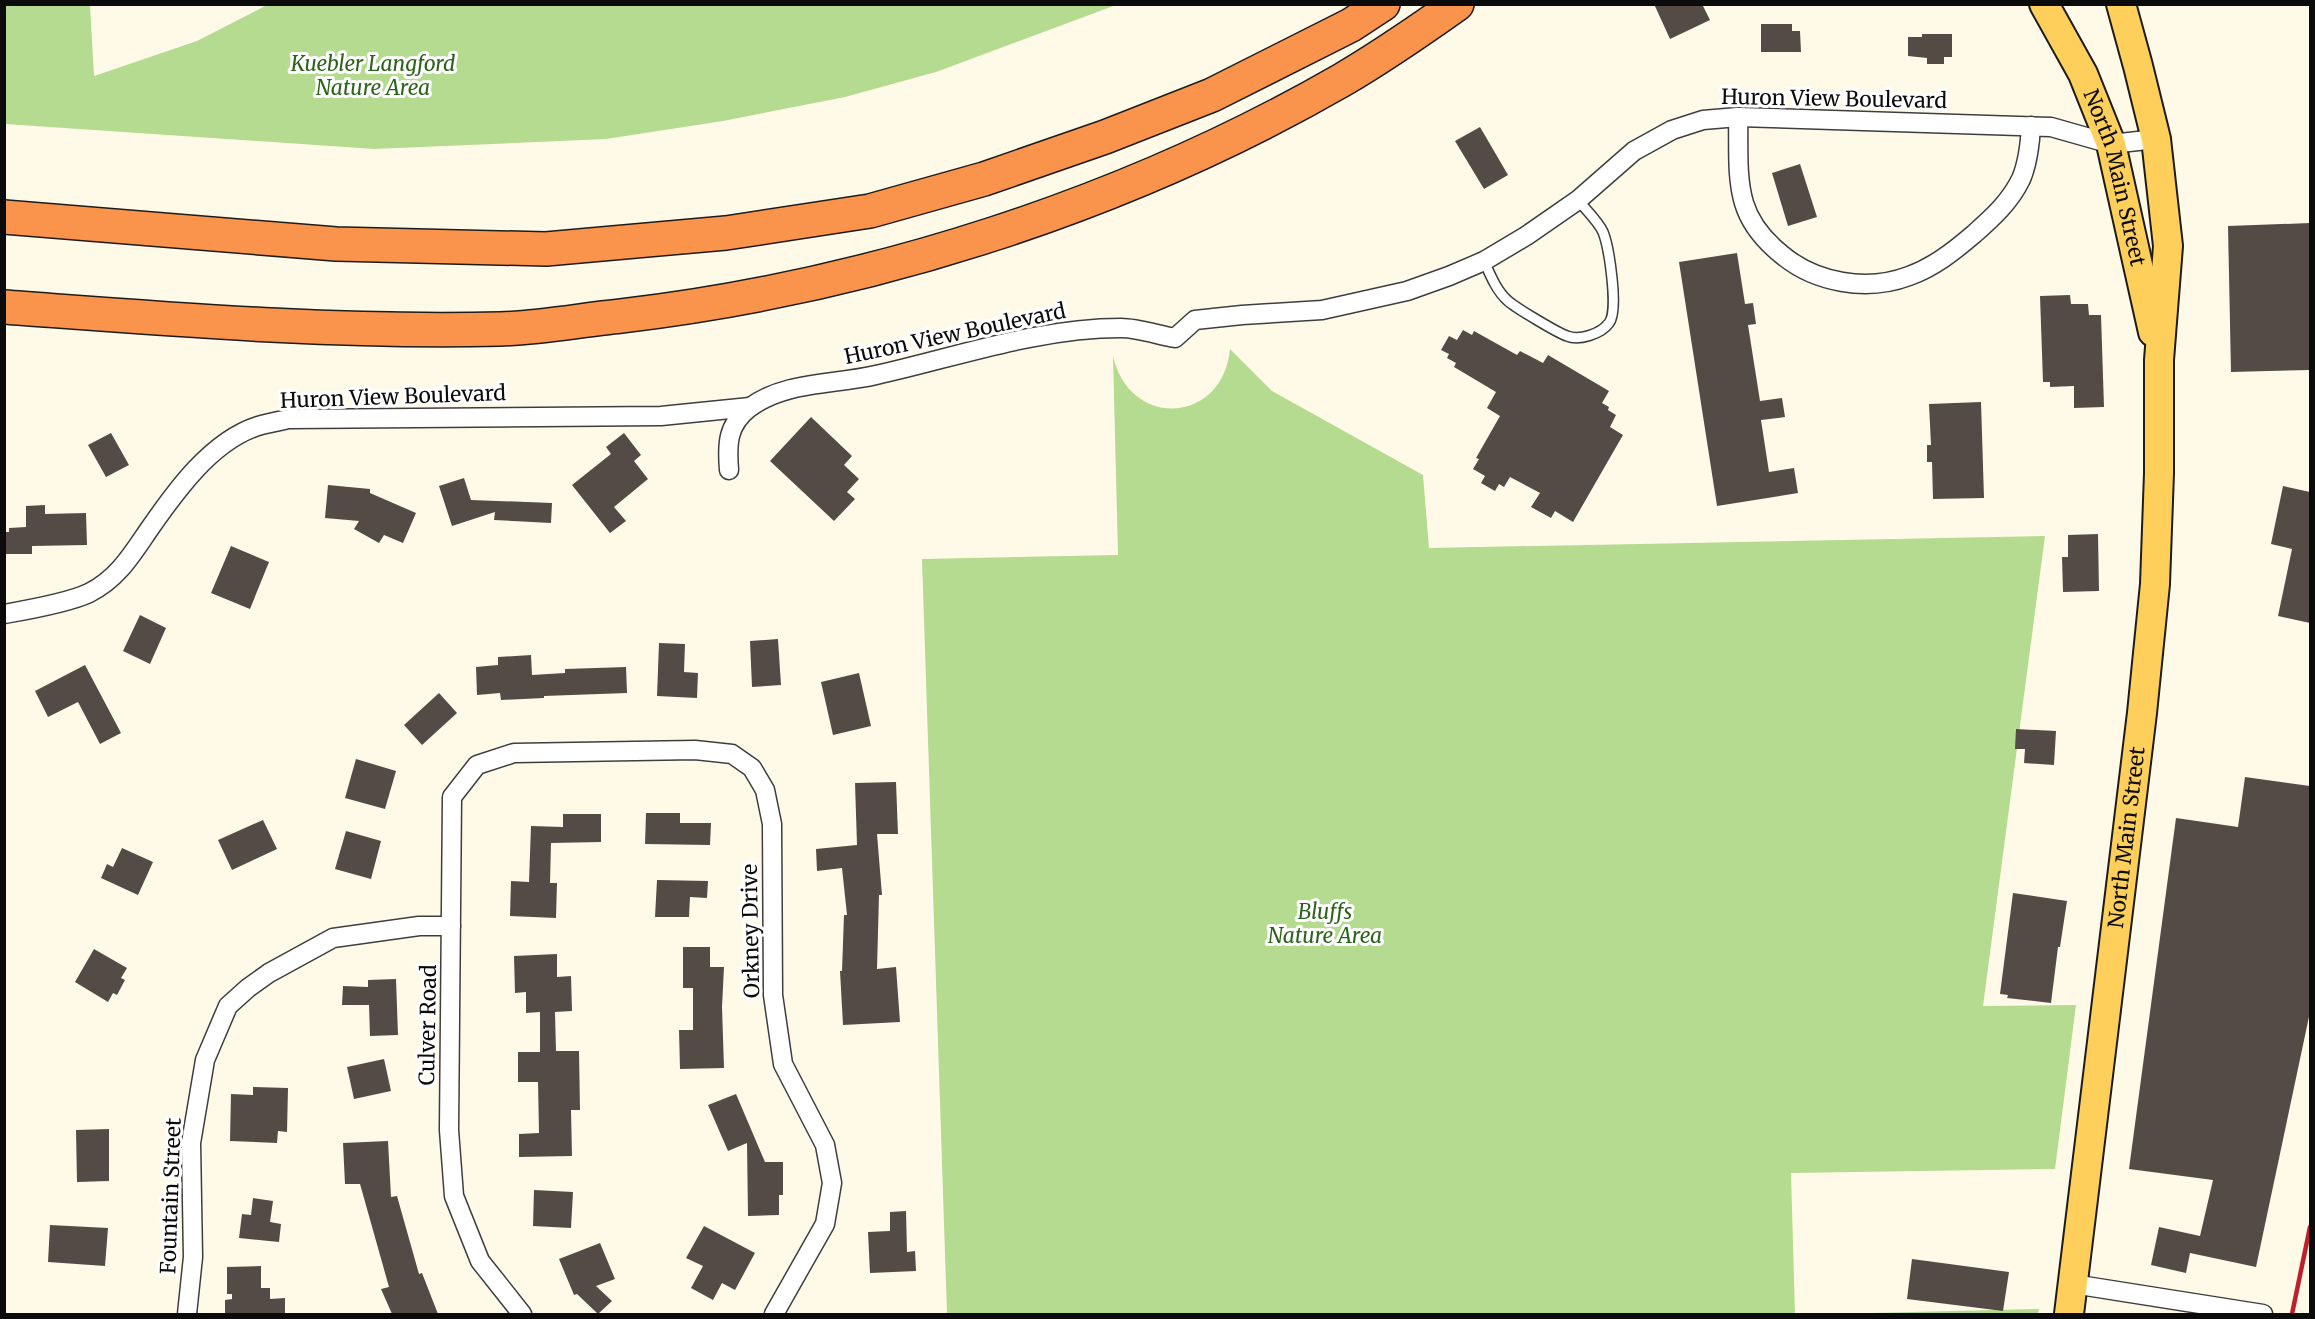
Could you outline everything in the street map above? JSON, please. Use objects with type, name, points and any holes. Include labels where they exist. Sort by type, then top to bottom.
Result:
[{"type":"highway","points":[[4,217],[336,244],[546,249],[726,233],[870,211],[984,179],[1105,137],[1212,95],[1351,25],[1383,4]]},
{"type":"highway","points":[[4,307],[260,326],[504,329],[687,308],[854,274],[1014,228],[1142,179],[1294,107],[1345,78],[1456,4]]},
{"type":"main road","name":"North Main Street","points":[[2044,4],[2083,74],[2111,144],[2159,360]]},
{"type":"main road","name":"North Main Street","points":[[2069,1314],[2142,713],[2155,584],[2159,473],[2159,360],[2168,246],[2156,139],[2139,66],[2121,4]]},
{"type":"street","name":"Huron View Boulevard","points":[[729,470],[727,443],[742,415],[750,407],[790,388],[873,376],[1045,334],[1123,327],[1175,338],[1194,321],[1242,315],[1322,310],[1368,302],[1407,291],[1484,261],[1526,236],[1578,200],[1634,151],[1672,130],[1703,120],[1738,117],[2031,126],[2051,127],[2111,144],[2156,139]]},
{"type":"street","points":[[1738,117],[1739,176],[1744,204],[1757,230],[1795,267],[1826,279],[1857,283],[1888,282],[1910,276],[1948,256],[1986,223],[2003,207],[2021,179],[2030,150],[2031,126]]},
{"type":"street","name":"Huron View Boulevard","points":[[4,614],[37,608],[88,594],[121,570],[182,484],[228,441],[256,427],[289,419],[661,416],[750,407]]},
{"type":"street","name":"Orkney Drive","points":[[514,753],[694,750],[732,754],[752,768],[765,790],[772,824],[773,995],[783,1064],[825,1145],[832,1183],[825,1224],[774,1314]]},
{"type":"street","name":"Culver Road","points":[[514,753],[477,765],[452,796],[449,1130],[454,1196],[480,1261],[522,1314]]},
{"type":"street","name":"Fountain Street","points":[[187,1314],[193,1257],[191,1143],[205,1060],[228,1006],[268,973],[333,938],[419,926],[452,926]]},
{"type":"street","points":[[2073,1284],[2262,1314]]},
{"type":"lane","points":[[1484,261],[1497,289],[1508,301],[1567,337],[1596,333],[1609,323],[1614,311],[1608,246],[1602,230],[1578,200]]},
{"type":"green space","name":"Kuebler Langford Nature Area","points":[[4,5],[90,5],[94,76],[197,41],[267,5],[1116,5],[936,72],[845,97],[723,121],[606,139],[374,149],[5,124]]},
{"type":"green space","name":"Bluffs Nature Area","points":[[1230,349],[1272,391],[1423,475],[1429,548],[2045,536],[1983,1006],[2076,1005],[2055,1169],[1791,1173],[1795,1314],[947,1314],[922,559],[1118,555],[1113,356],[1123,380],[1137,397],[1156,406],[1175,408],[1194,404],[1211,392],[1224,374]]},
{"type":"green space","points":[[2039,1309],[2038,1314],[1830,1314]]},
{"type":"building","points":[[1654,4],[1702,4],[1710,20],[1670,39]]},
{"type":"building","points":[[1761,24],[1792,24],[1792,31],[1800,31],[1801,52],[1761,52]]},
{"type":"building","points":[[1922,34],[1952,34],[1952,57],[1944,57],[1944,64],[1927,64],[1927,58],[1908,56],[1908,37],[1922,37]]},
{"type":"building","points":[[1480,127],[1508,175],[1484,189],[1455,141]]},
{"type":"building","points":[[1800,164],[1817,217],[1788,226],[1772,173]]},
{"type":"building","points":[[2310,223],[2310,370],[2231,372],[2228,226]]},
{"type":"building","points":[[1737,253],[1745,304],[1753,303],[1756,324],[1748,325],[1760,401],[1782,398],[1785,417],[1761,420],[1769,472],[1794,468],[1798,493],[1717,506],[1679,262]]},
{"type":"building","points":[[2070,295],[2071,304],[2088,304],[2089,315],[2101,315],[2104,407],[2074,408],[2074,386],[2050,387],[2050,382],[2043,382],[2040,296]]},
{"type":"building","points":[[1463,330],[1472,335],[1474,331],[1517,355],[1520,351],[1543,363],[1548,355],[1609,391],[1602,403],[1616,415],[1610,427],[1623,435],[1573,522],[1555,511],[1551,518],[1531,507],[1540,493],[1510,477],[1504,487],[1499,484],[1495,491],[1481,483],[1485,476],[1473,469],[1479,459],[1476,458],[1500,416],[1487,408],[1496,392],[1454,367],[1456,363],[1447,358],[1449,354],[1441,350],[1449,336],[1457,340]]},
{"type":"building","points":[[1981,402],[1984,498],[1933,499],[1932,462],[1927,462],[1927,445],[1931,445],[1929,404]]},
{"type":"building","points":[[811,417],[852,456],[844,465],[859,479],[847,492],[855,499],[834,521],[770,461]]},
{"type":"building","points":[[111,433],[129,465],[106,477],[88,445]]},
{"type":"building","points":[[624,433],[641,455],[634,461],[648,479],[614,507],[626,521],[610,533],[572,485],[611,454],[606,447]]},
{"type":"building","points":[[464,478],[471,500],[552,503],[551,523],[494,520],[495,512],[452,526],[439,486]]},
{"type":"building","points":[[328,485],[370,489],[370,493],[416,513],[403,543],[384,535],[379,543],[354,529],[359,521],[325,518]]},
{"type":"building","points":[[2283,486],[2310,492],[2310,623],[2278,616],[2292,549],[2271,544]]},
{"type":"building","points":[[45,505],[45,514],[86,513],[87,545],[32,546],[32,554],[4,554],[4,532],[9,532],[9,528],[26,527],[26,506]]},
{"type":"building","points":[[2098,534],[2099,591],[2063,592],[2062,557],[2068,557],[2068,535]]},
{"type":"building","points":[[231,546],[269,562],[250,609],[211,593]]},
{"type":"building","points":[[140,615],[166,628],[150,664],[123,651]]},
{"type":"building","points":[[778,639],[781,685],[752,687],[750,641]]},
{"type":"building","points":[[659,643],[685,644],[684,672],[698,673],[697,698],[657,696]]},
{"type":"building","points":[[531,655],[532,675],[565,673],[565,669],[626,667],[627,693],[501,700],[500,693],[477,695],[476,667],[498,665],[498,657]]},
{"type":"building","points":[[85,665],[121,733],[100,744],[78,702],[48,717],[35,691]]},
{"type":"building","points":[[859,673],[871,726],[833,735],[821,682]]},
{"type":"building","points":[[439,693],[457,713],[422,745],[404,725]]},
{"type":"building","points":[[2016,729],[2056,731],[2054,765],[2024,763],[2025,749],[2015,749]]},
{"type":"building","points":[[356,759],[396,771],[385,809],[345,798]]},
{"type":"building","points":[[2245,777],[2310,786],[2310,1012],[2256,1267],[2190,1253],[2186,1273],[2151,1265],[2159,1227],[2200,1236],[2213,1180],[2129,1169],[2176,818],[2238,827]]},
{"type":"building","points":[[896,782],[898,834],[877,834],[882,895],[879,895],[877,969],[896,967],[900,1022],[843,1025],[840,971],[842,971],[844,915],[847,915],[842,868],[817,871],[816,849],[857,845],[855,783]]},
{"type":"building","points":[[646,813],[680,813],[680,823],[711,823],[710,845],[645,844]]},
{"type":"building","points":[[563,814],[601,814],[601,842],[551,843],[550,883],[557,883],[556,918],[510,916],[511,881],[529,882],[531,826],[563,827]]},
{"type":"building","points":[[263,820],[277,849],[232,870],[218,840]]},
{"type":"building","points":[[346,831],[381,841],[371,879],[335,869]]},
{"type":"building","points":[[122,848],[153,862],[138,895],[101,878],[107,864],[113,867]]},
{"type":"building","points":[[657,880],[708,881],[707,898],[690,897],[689,917],[655,917]]},
{"type":"building","points":[[2013,893],[2067,901],[2051,1003],[2007,998],[2008,995],[2000,994]]},
{"type":"building","points":[[683,947],[710,947],[710,967],[724,967],[722,1007],[724,1068],[680,1069],[679,1030],[693,1030],[693,988],[683,988]]},
{"type":"building","points":[[94,949],[127,968],[121,978],[125,980],[117,995],[113,993],[108,1002],[75,982]]},
{"type":"building","points":[[557,954],[557,977],[571,976],[572,1011],[555,1012],[556,1051],[579,1051],[580,1110],[571,1110],[572,1156],[519,1157],[519,1134],[539,1133],[538,1082],[518,1082],[518,1052],[540,1052],[540,1012],[526,1013],[526,992],[515,993],[514,956]]},
{"type":"building","points":[[396,979],[398,1035],[370,1036],[369,1005],[342,1005],[343,986],[368,987],[368,980]]},
{"type":"building","points":[[384,1059],[391,1091],[354,1099],[347,1067]]},
{"type":"building","points":[[253,1087],[288,1088],[287,1132],[278,1131],[277,1143],[230,1141],[231,1094],[253,1095]]},
{"type":"building","points":[[736,1094],[765,1162],[783,1162],[783,1195],[779,1195],[779,1215],[748,1216],[747,1143],[728,1151],[708,1105]]},
{"type":"building","points":[[109,1129],[109,1181],[77,1182],[76,1130]]},
{"type":"building","points":[[388,1141],[391,1197],[397,1196],[419,1274],[422,1273],[438,1314],[392,1314],[381,1289],[389,1287],[360,1184],[345,1184],[343,1143]]},
{"type":"building","points":[[534,1190],[573,1192],[571,1228],[533,1226]]},
{"type":"building","points":[[253,1198],[273,1201],[270,1222],[281,1224],[279,1242],[239,1238],[242,1214],[251,1215]]},
{"type":"building","points":[[906,1211],[907,1252],[915,1251],[916,1271],[870,1273],[868,1232],[890,1231],[890,1212]]},
{"type":"building","points":[[50,1225],[108,1228],[105,1266],[48,1262]]},
{"type":"building","points":[[704,1226],[755,1253],[735,1290],[722,1283],[713,1300],[691,1288],[703,1266],[686,1258]]},
{"type":"building","points":[[600,1243],[615,1279],[596,1286],[612,1301],[598,1314],[577,1294],[574,1295],[559,1259]]},
{"type":"building","points":[[1912,1259],[2009,1272],[2003,1311],[1907,1299]]},
{"type":"building","points":[[261,1266],[261,1288],[270,1288],[270,1299],[285,1298],[285,1314],[225,1314],[225,1300],[232,1299],[232,1294],[227,1294],[227,1267]]},
{"type":"railway","points":[[2292,1314],[2310,1227]]}]
